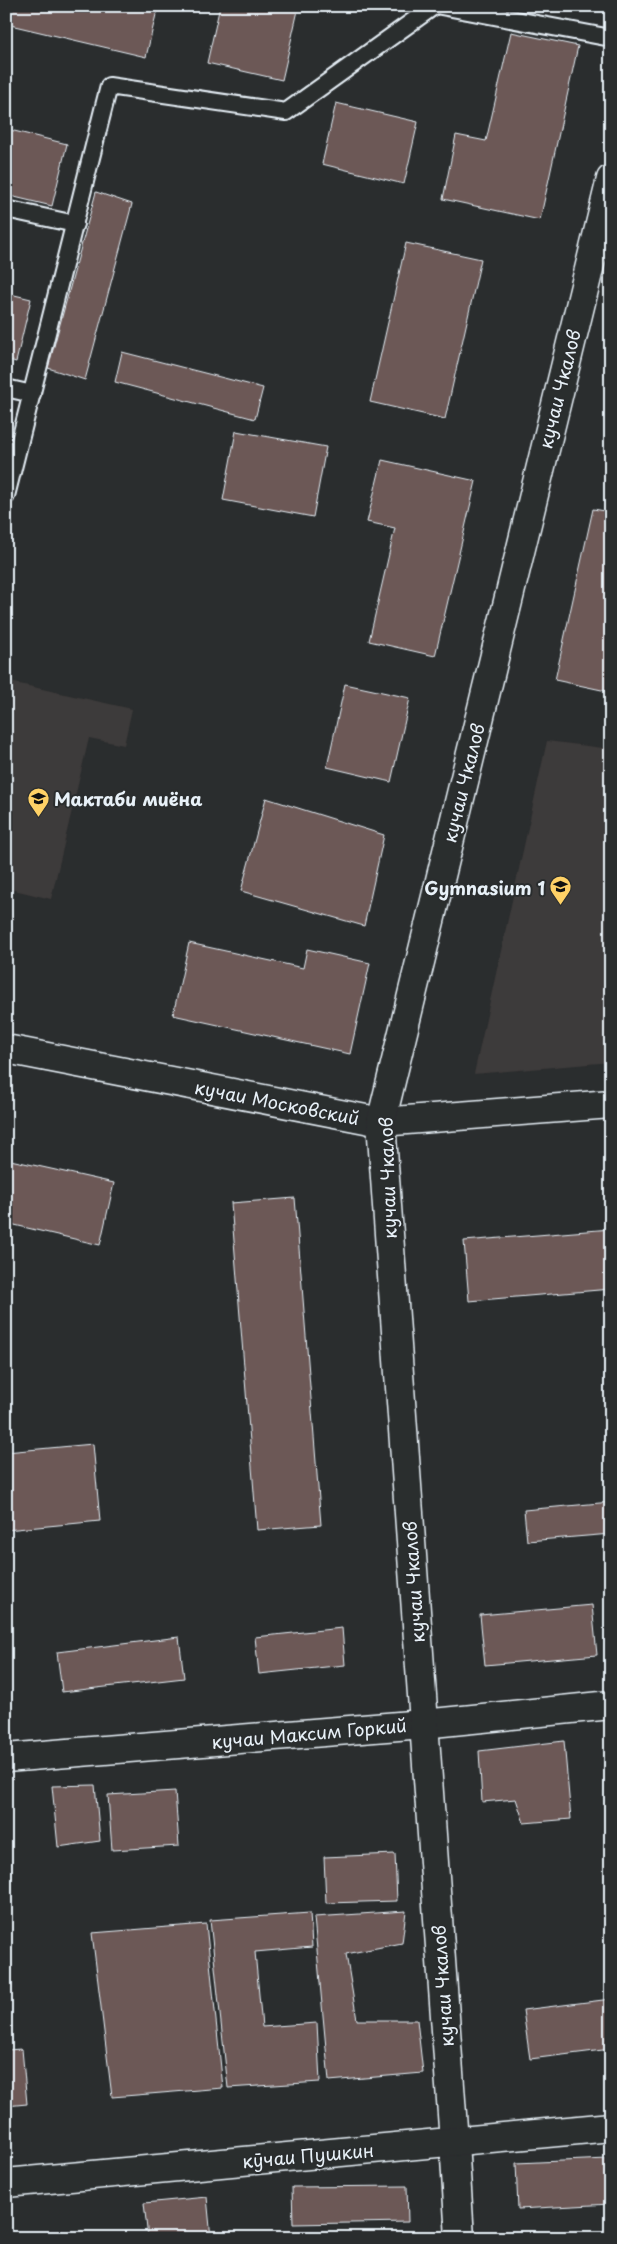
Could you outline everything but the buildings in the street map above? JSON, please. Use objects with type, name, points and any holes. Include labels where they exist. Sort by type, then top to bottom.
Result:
[{"type":"street","name":"кучаи Чкалов","points":[[460,2238],[380,1122],[611,179]]},
{"type":"street","name":"кучаи Московский","points":[[6,1049],[380,1122],[611,1104]]},
{"type":"street","name":"кучаи Максим Горкий","points":[[6,1758],[423,1724],[611,1705]]},
{"type":"street","name":"кӯчаи Пушкин","points":[[6,2183],[611,2128]]},
{"type":"lane","points":[[6,496],[110,86],[286,112],[434,6]]},
{"type":"lane","points":[[441,6],[611,38]]},
{"type":"lane","points":[[6,209],[75,224]]},
{"type":"lane","points":[[6,388],[32,394]]},
{"type":"shaded area","name":"Мактаби миёна","points":[[6,681],[132,709],[124,745],[89,738],[51,899],[6,888]]},
{"type":"shaded area","name":"Gymnasium 1","points":[[547,741],[611,749],[611,1062],[474,1074]]},
{"type":"place","name":"Мактаби миёна","points":[[38,817]]},
{"type":"place","name":"Gymnasium 1","points":[[561,906]]}]
